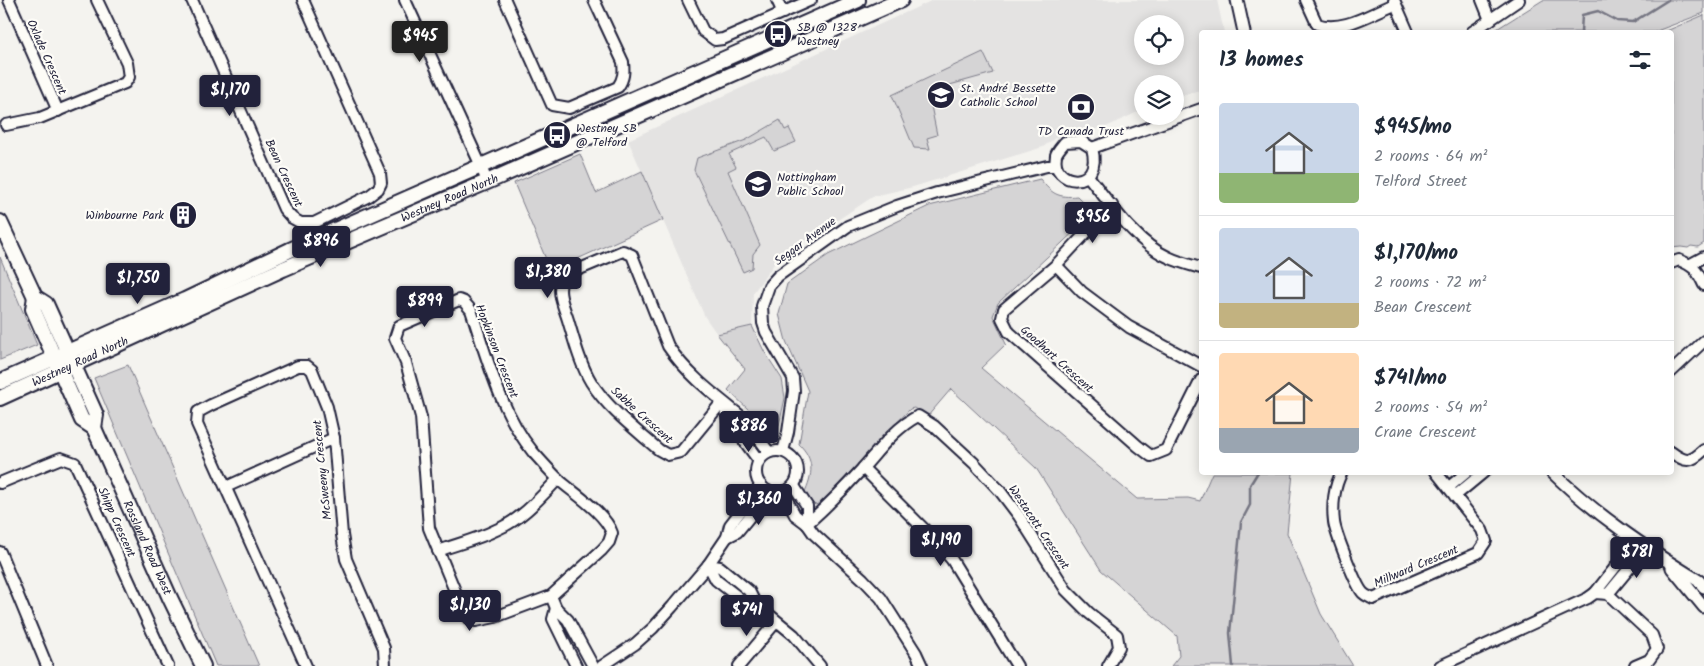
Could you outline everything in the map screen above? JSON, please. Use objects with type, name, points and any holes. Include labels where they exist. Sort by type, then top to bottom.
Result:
[{"type":"main road","name":"Westney Road North","points":[[0,382],[193,296],[290,250],[858,0]]},
{"type":"main road","name":"Westney Road North","points":[[0,398],[283,269],[487,182],[901,0]]},
{"type":"main road","name":"Rossland Road West","points":[[0,222],[35,297],[46,304],[74,365],[96,415],[94,428]]},
{"type":"main road","name":"Rossland Road West","points":[[35,297],[33,309],[82,420],[94,428],[170,598],[204,666]]},
{"type":"street","name":"Oxlade Crescent","points":[[9,0],[58,111],[125,82],[129,77],[127,63],[97,0]]},
{"type":"street","name":"Bean Crescent","points":[[192,0],[284,209],[292,218],[301,223],[314,223],[369,196],[378,189],[381,183],[380,172],[303,0]]},
{"type":"street","points":[[405,0],[487,182]]},
{"type":"street","points":[[504,0],[552,105],[569,108],[618,87],[624,72],[623,62],[594,0]]},
{"type":"street","points":[[688,0],[703,31],[714,40],[811,0]]},
{"type":"street","points":[[777,0],[783,12]]},
{"type":"street","points":[[1237,0],[1244,30]]},
{"type":"street","points":[[1306,0],[1317,24],[1327,28],[1341,26],[1394,2],[1407,30]]},
{"type":"street","points":[[1482,0],[1490,20]]},
{"type":"street","points":[[1475,30],[1519,0]]},
{"type":"street","points":[[1092,148],[1199,110]]},
{"type":"street","points":[[6,125],[30,122],[58,111]]},
{"type":"street","points":[[1081,141],[1092,148],[1095,159],[1088,176],[1077,180],[1068,179],[1061,174],[1056,166],[1056,154],[1065,142],[1081,141]]},
{"type":"street","name":"Seggar Avenue","points":[[783,451],[794,391],[793,378],[766,332],[763,323],[762,306],[768,286],[778,276],[848,226],[897,206],[937,193],[1047,166],[1056,166]]},
{"type":"street","points":[[1088,176],[1144,241],[1166,256],[1199,267]]},
{"type":"street","name":"Goodhart Crescent","points":[[1112,205],[1056,265],[1004,309],[1002,318],[1009,332],[1151,456],[1166,450],[1199,384]]},
{"type":"street","name":"Sabbe Crescent","points":[[722,402],[681,452],[668,455],[659,450],[604,399],[590,380],[578,352],[559,293],[563,276],[618,252],[623,251],[632,255],[668,346],[677,359],[722,402],[739,413],[769,452]]},
{"type":"street","points":[[1690,264],[1704,257]]},
{"type":"street","points":[[1674,262],[1679,260],[1690,264],[1698,272],[1704,285]]},
{"type":"street","points":[[1056,265],[1082,292],[1128,327],[1199,365]]},
{"type":"street","name":"Hopkinson Crescent","points":[[459,300],[468,305],[471,310],[498,390],[514,426],[558,479],[606,521],[612,533],[602,550],[551,596],[476,622],[469,618],[462,608],[438,551],[429,528],[421,417],[406,363],[395,338],[399,326],[459,300]]},
{"type":"street","points":[[1674,369],[1704,341]]},
{"type":"street","name":"McSweeny Crescent","points":[[306,666],[197,424],[198,412],[298,366],[308,366],[312,370],[327,407],[334,438],[342,534],[346,559],[384,648],[385,666]]},
{"type":"street","name":"Sabbe Crescent","points":[[722,402],[728,419],[759,461]]},
{"type":"street","name":"Westacott Crescent","points":[[807,524],[906,422],[918,416],[934,426],[974,463],[1000,491],[1019,516],[1066,590],[1116,636],[1119,647],[1108,666]]},
{"type":"street","points":[[226,487],[334,438]]},
{"type":"street","points":[[1674,454],[1682,460],[1692,460],[1704,450]]},
{"type":"street","points":[[783,451],[795,459],[799,473],[794,486],[782,493],[770,492],[761,485],[756,473],[759,461],[769,452],[783,451]]},
{"type":"street","name":"Shipp Crescent","points":[[0,483],[61,458],[75,462],[168,666]]},
{"type":"street","points":[[863,468],[930,535],[952,560],[1017,666]]},
{"type":"street","name":"Millward Crescent","points":[[1340,475],[1334,502],[1334,522],[1340,542],[1361,592],[1373,598],[1478,553],[1486,541],[1482,530],[1438,475]]},
{"type":"street","points":[[1452,492],[1465,475]]},
{"type":"street","points":[[1452,492],[1479,475]]},
{"type":"street","points":[[1555,475],[1578,497],[1636,541],[1699,581],[1704,587]]},
{"type":"street","points":[[438,551],[497,530],[513,521],[558,479]]},
{"type":"street","points":[[602,666],[635,644],[653,628],[708,564],[727,537],[730,525],[761,485]]},
{"type":"street","points":[[794,486],[807,506],[807,524]]},
{"type":"street","points":[[727,537],[737,532],[770,492]]},
{"type":"street","points":[[782,493],[795,515],[807,524],[814,534],[881,598],[922,666]]},
{"type":"street","points":[[1440,666],[1596,593],[1636,541]]},
{"type":"street","points":[[1608,594],[1646,548]]},
{"type":"street","points":[[0,552],[47,666]]},
{"type":"street","points":[[1666,561],[1704,607]]},
{"type":"street","points":[[708,564],[720,567],[749,591],[755,603],[794,635],[820,666]]},
{"type":"street","points":[[1596,593],[1608,594],[1652,635],[1657,649],[1649,660],[1635,666]]},
{"type":"street","points":[[551,596],[556,608],[568,620],[592,666]]},
{"type":"street","points":[[556,608],[553,620],[576,666]]},
{"type":"street","points":[[739,666],[776,622]]},
{"type":"shaded area","points":[[933,0],[1217,0],[1224,30],[1199,30],[1199,91],[1184,95],[1184,75],[1134,75],[1134,114],[1106,127],[1055,138],[1043,147],[913,187],[874,196],[777,260],[753,293],[752,326],[717,334],[705,317],[628,140]]},
{"type":"shaded area","points":[[1543,0],[1704,0],[1704,13],[1659,30],[1495,30]]},
{"type":"shaded area","points":[[1704,15],[1704,243],[1698,247],[1674,248],[1674,30],[1669,30]]},
{"type":"shaded area","points":[[983,52],[993,73],[928,91],[937,135],[927,138],[930,149],[914,148],[892,95]]},
{"type":"shaded area","points":[[780,120],[785,130],[789,128],[796,142],[774,151],[766,137],[729,154],[736,167],[728,171],[760,245],[753,254],[752,268],[743,272],[694,170],[697,158],[746,140]]},
{"type":"shaded area","points":[[580,154],[596,193],[642,171],[663,220],[551,271],[514,183]]},
{"type":"shaded area","points":[[1040,179],[1056,194],[1077,196],[1094,213],[998,303],[993,316],[1006,344],[981,368],[1137,499],[1188,498],[1200,501],[1211,475],[1293,475],[1287,533],[1321,614],[1353,666],[1171,666],[1179,656],[1177,636],[1101,570],[1036,468],[951,389],[927,417],[914,408],[910,409],[821,503],[815,505],[804,494],[811,474],[811,468],[808,456],[799,444],[808,391],[786,341],[779,314],[787,284],[828,255],[929,206]]},
{"type":"shaded area","points":[[0,257],[37,345],[0,360]]},
{"type":"shaded area","points":[[752,326],[764,351],[782,379],[785,398],[776,439],[772,440],[750,411],[728,390],[745,369],[717,334]]},
{"type":"shaded area","points":[[128,365],[259,666],[216,666],[94,378]]},
{"type":"waterway","points":[[1581,30],[1582,15],[1598,11],[1617,21],[1633,22],[1668,0]]},
{"type":"waterway","points":[[1233,666],[1230,633],[1241,522],[1250,505],[1250,485],[1256,475]]},
{"type":"place","name":"SB @ 1328 Westney","points":[[778,34]]},
{"type":"place","name":"St. André Bessette Catholic School","points":[[941,95]]},
{"type":"place","name":"TD Canada Trust","points":[[1081,107]]},
{"type":"place","name":"Westney SB @ Telford","points":[[557,135]]},
{"type":"place","name":"Nottingham Public School","points":[[758,184]]},
{"type":"place","name":"Winbourne Park","points":[[183,215]]}]
